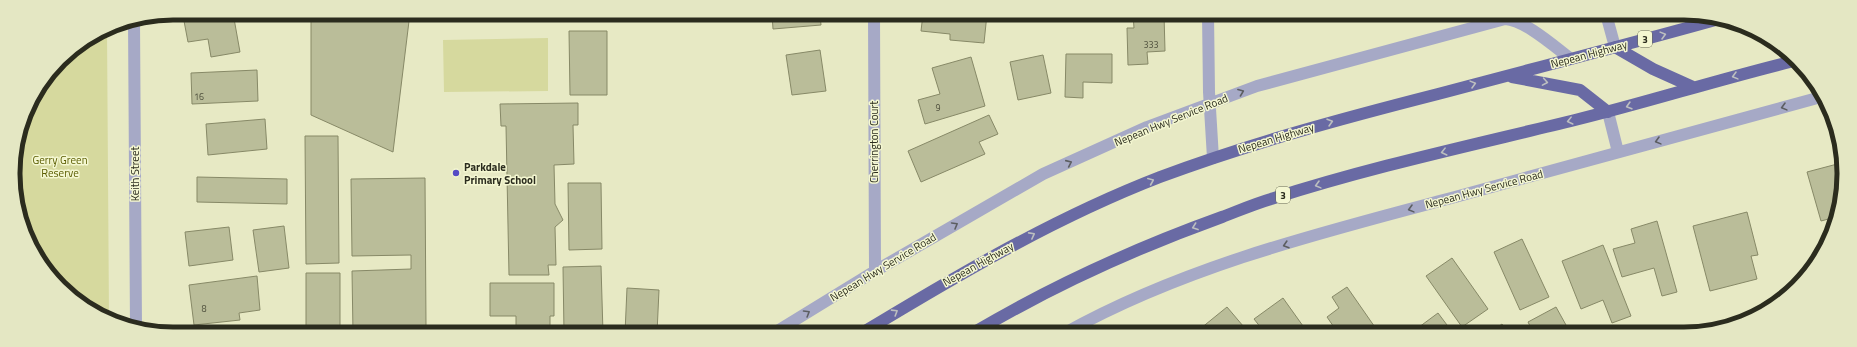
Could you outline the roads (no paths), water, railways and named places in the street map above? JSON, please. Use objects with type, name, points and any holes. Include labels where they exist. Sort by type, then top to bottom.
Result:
[{"type":"highway","name":"Nepean Highway","points":[[872,327],[968,269],[1061,220],[1158,178],[1213,158],[1342,118],[1711,22]]},
{"type":"highway","points":[[1615,48],[1653,69],[1693,87]]},
{"type":"highway","name":"3","points":[[984,327],[1028,302],[1101,265],[1186,230],[1269,199],[1375,170],[1608,112],[1693,87],[1789,62]]},
{"type":"highway","points":[[1506,76],[1574,88],[1585,93],[1608,112]]},
{"type":"street","name":"Cherrington Court","points":[[874,20],[875,271]]},
{"type":"street","points":[[1208,20],[1209,105],[1213,158]]},
{"type":"street","name":"Nepean Hwy Service Road","points":[[784,327],[875,271],[1043,174],[1147,127],[1257,86],[1501,20]]},
{"type":"street","name":"Nepean Hwy Service Road","points":[[1513,20],[1525,26],[1572,59]]},
{"type":"street","points":[[1608,20],[1615,48]]},
{"type":"street","name":"Keith Street","points":[[134,25],[136,322]]},
{"type":"street","name":"Nepean Hwy Service Road","points":[[1076,327],[1180,281],[1263,252],[1368,220],[1817,98]]},
{"type":"street","points":[[1608,112],[1618,152]]},
{"type":"place","name":"Parkdale Primary School","points":[[456,173]]},
{"type":"park label","name":"Gerry Green Reserve","points":[[60,166]]}]
